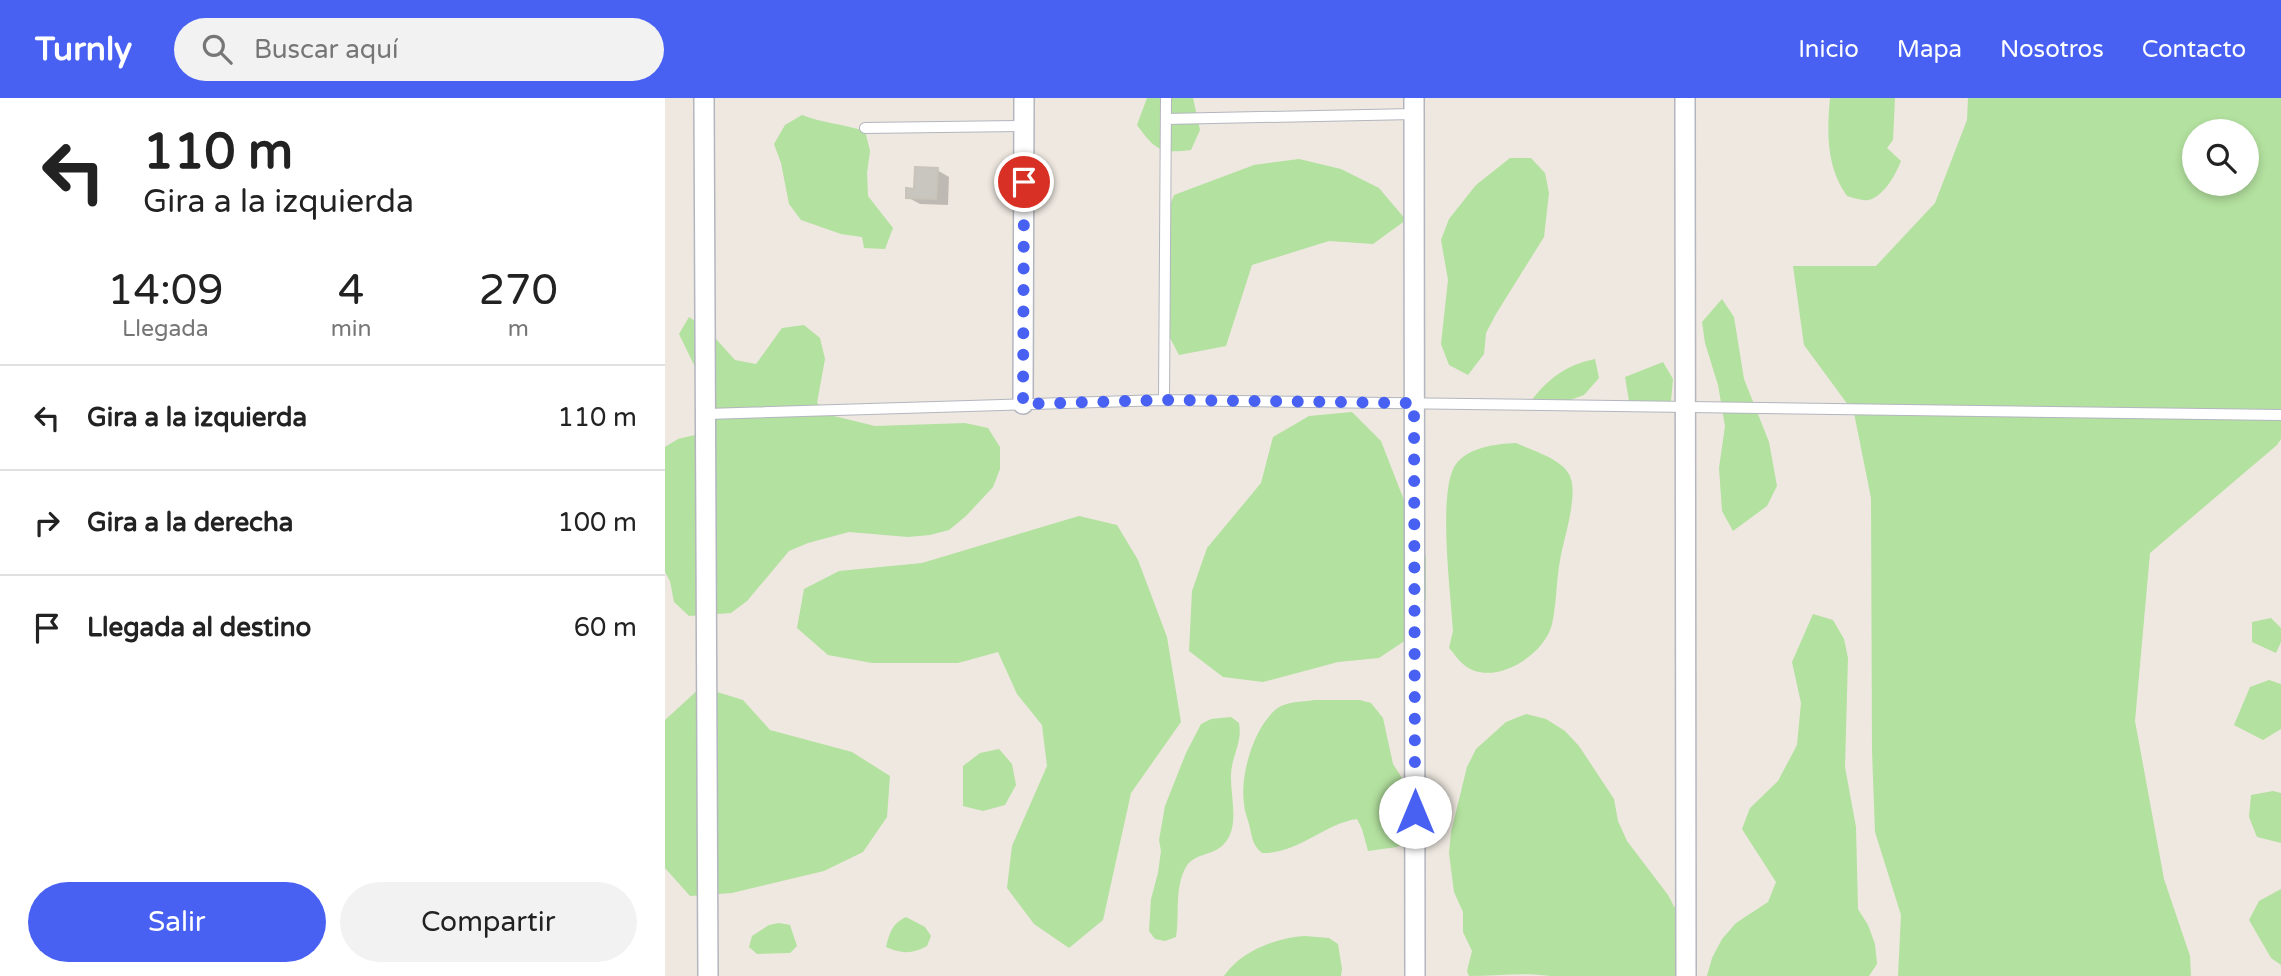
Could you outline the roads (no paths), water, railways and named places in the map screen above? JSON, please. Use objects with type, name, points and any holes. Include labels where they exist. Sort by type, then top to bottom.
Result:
[{"type":"street","points":[[704,98],[708,976]]},
{"type":"street","points":[[1023,404],[1024,98]]},
{"type":"street","points":[[1685,98],[1686,976]]},
{"type":"street","points":[[1414,106],[1415,976]]},
{"type":"lane","points":[[1164,400],[1166,98]]},
{"type":"lane","points":[[1166,119],[1414,106]]},
{"type":"lane","points":[[865,128],[1024,126]]},
{"type":"lane","points":[[706,414],[1164,400],[2281,415]]}]
